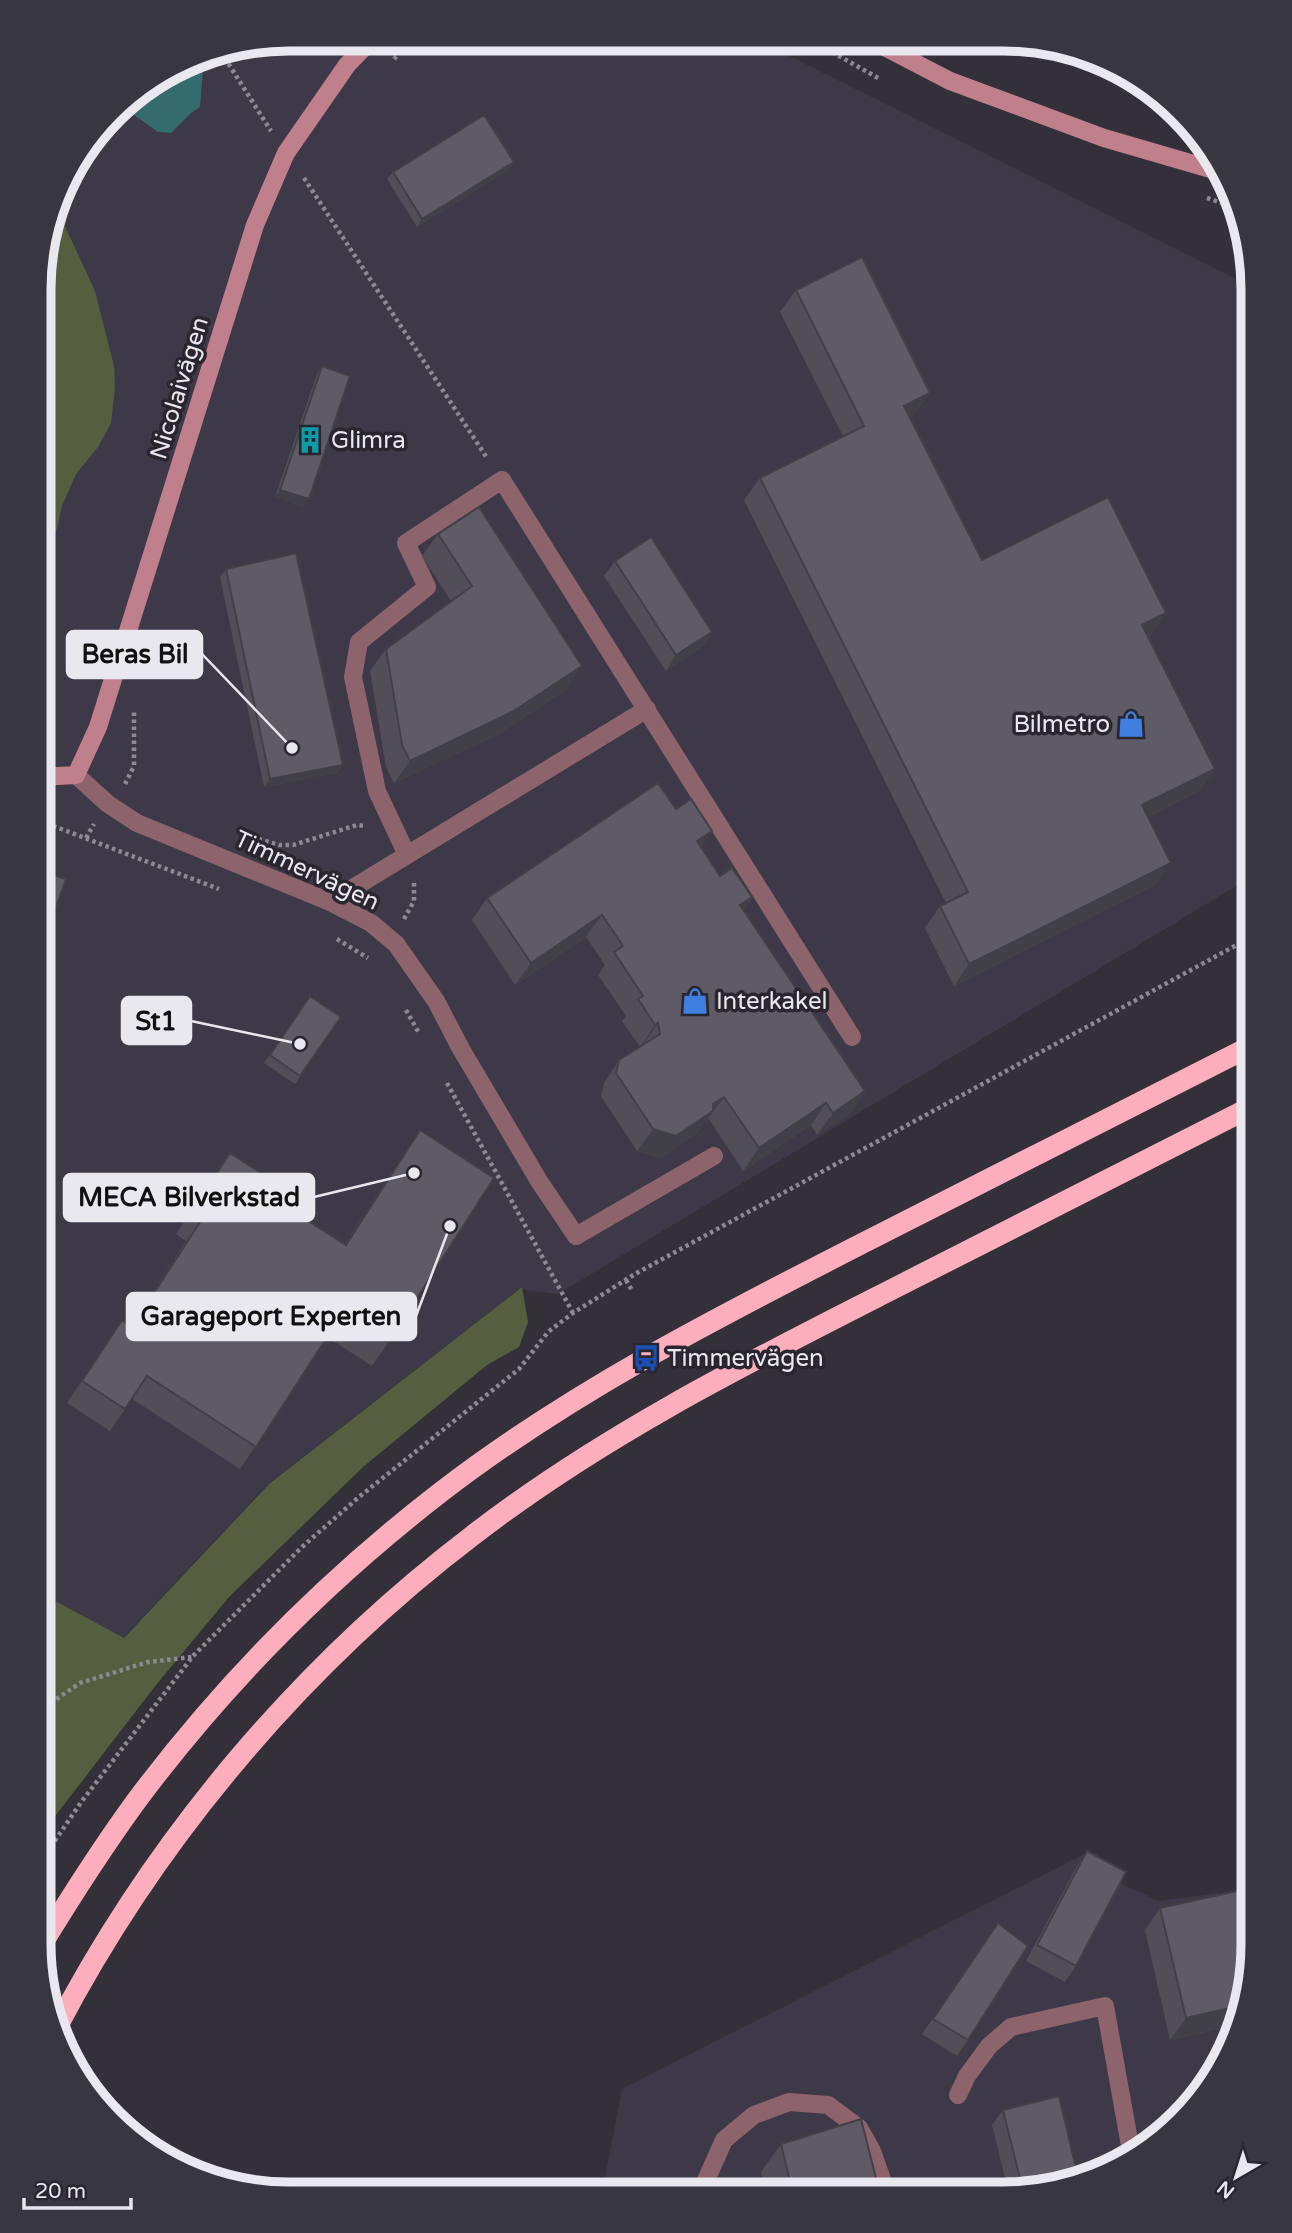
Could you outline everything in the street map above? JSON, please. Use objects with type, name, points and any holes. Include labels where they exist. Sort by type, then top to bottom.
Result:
[{"type":"highway","points":[[51,1930],[138,1799],[209,1711],[282,1633],[330,1587],[441,1492],[538,1423],[617,1374],[710,1322],[1241,1051]]},
{"type":"highway","points":[[62,2018],[127,1908],[181,1830],[250,1745],[328,1662],[393,1601],[471,1536],[555,1476],[653,1415],[771,1351],[1241,1111]]},
{"type":"street","name":"Nicolaivägen","points":[[76,775],[98,727],[255,225],[286,153],[347,65],[360,51]]},
{"type":"street","points":[[892,51],[950,81],[1104,138],[1208,168]]},
{"type":"street","points":[[407,855],[377,791],[353,677],[359,642],[427,587],[406,543],[502,480],[852,1037]]},
{"type":"street","points":[[330,902],[647,709]]},
{"type":"street","points":[[51,777],[76,775]]},
{"type":"street","name":"Timmervägen","points":[[76,775],[108,804],[136,823],[330,902],[371,923],[396,944],[417,970],[539,1181],[576,1236],[714,1156]]},
{"type":"street","points":[[958,2095],[967,2076],[982,2056],[1011,2027],[1105,2006],[1130,2145]]},
{"type":"street","points":[[706,2182],[724,2140],[754,2115],[789,2102],[828,2105],[859,2128],[872,2151],[883,2182]]},
{"type":"path","points":[[387,66],[401,51]]},
{"type":"path","points":[[226,59],[502,480]]},
{"type":"path","points":[[301,189],[311,167]]},
{"type":"path","points":[[1200,196],[1225,204]]},
{"type":"path","points":[[132,787],[127,782],[134,766],[134,709]]},
{"type":"path","points":[[51,825],[226,891]]},
{"type":"path","points":[[238,832],[279,845],[293,845],[357,825],[371,827]]},
{"type":"path","points":[[326,932],[371,961]]},
{"type":"path","points":[[51,1846],[82,1801],[193,1656],[302,1547],[359,1497],[519,1369],[548,1332],[573,1313],[626,1280],[1241,943]]},
{"type":"path","points":[[400,998],[420,1035]]},
{"type":"path","points":[[446,1083],[573,1313]]},
{"type":"path","points":[[626,1280],[633,1292]]},
{"type":"path","points":[[51,1703],[80,1684],[148,1662],[193,1656]]},
{"type":"shaded area","points":[[779,51],[1240,281],[1241,883],[558,1294],[519,1289],[267,1485],[121,1640],[51,1795],[51,289],[53,258],[63,212],[83,170],[100,144],[120,120],[170,83],[212,63],[258,53]]},
{"type":"shaded area","points":[[202,67],[200,107],[171,133],[158,132],[130,112],[157,91]]},
{"type":"shaded area","points":[[61,218],[95,291],[114,366],[115,388],[111,423],[98,447],[76,474],[62,506],[51,554],[51,289],[53,258]]},
{"type":"shaded area","points":[[522,1287],[528,1322],[519,1347],[487,1365],[363,1467],[229,1597],[156,1685],[51,1821],[51,1606],[57,1602],[124,1638],[269,1484]]},
{"type":"shaded area","points":[[1090,1851],[1107,1877],[1159,1901],[1241,1890],[1241,1960],[1237,1991],[1229,2021],[1201,2076],[1182,2101],[1148,2133],[1094,2164],[1065,2174],[1019,2182],[604,2182],[622,2089]]},
{"type":"building","points":[[484,115],[514,162],[422,219],[393,172]]},
{"type":"building","points":[[862,257],[930,393],[904,406],[982,560],[1108,497],[1166,613],[1142,625],[1215,769],[1142,805],[1171,863],[969,964],[940,906],[968,892],[760,478],[864,426],[796,290]]},
{"type":"building","name":"Glimra","points":[[322,366],[350,376],[309,499],[280,490]]},
{"type":"building","points":[[479,507],[582,666],[512,712],[410,761],[402,745],[386,649],[472,586],[438,534]]},
{"type":"building","points":[[651,537],[712,632],[676,655],[615,561]]},
{"type":"building","points":[[296,553],[343,765],[270,779],[226,569]]},
{"type":"building","name":"Interkakel","points":[[658,783],[676,809],[691,799],[712,831],[697,841],[720,876],[732,868],[752,897],[740,905],[865,1091],[833,1113],[826,1103],[759,1148],[724,1097],[713,1104],[713,1111],[676,1136],[653,1129],[616,1073],[619,1060],[660,1034],[658,1023],[655,1025],[638,999],[643,996],[614,952],[623,946],[602,915],[531,963],[487,898]]},
{"type":"building","points":[[51,874],[66,879],[51,922]]},
{"type":"building","points":[[310,996],[341,1017],[300,1076],[270,1055]]},
{"type":"building","points":[[420,1130],[494,1178],[388,1343],[342,1314],[256,1447],[147,1376],[125,1409],[82,1381],[122,1320],[132,1327],[202,1219],[192,1212],[230,1153],[273,1181],[265,1193],[346,1245]]},
{"type":"building","points":[[1087,1851],[1126,1872],[1076,1966],[1037,1945]]},
{"type":"building","points":[[1241,1890],[1241,1960],[1233,2007],[1186,2018],[1160,1908]]},
{"type":"building","points":[[998,1923],[1028,1946],[968,2040],[933,2019]]},
{"type":"building","points":[[1059,2096],[1076,2170],[1050,2178],[1021,2182],[1003,2110]]},
{"type":"building","points":[[861,2119],[877,2182],[790,2182],[781,2144]]},
{"type":"place","name":"Glimra","points":[[310,440]]},
{"type":"place","name":"Bilmetro","points":[[1131,724]]},
{"type":"place","name":"Beras Bil","points":[[292,748]]},
{"type":"place","name":"Interkakel","points":[[695,1001]]},
{"type":"place","name":"St1","points":[[300,1044]]},
{"type":"place","name":"MECA Bilverkstad","points":[[414,1173]]},
{"type":"place","name":"Garageport Experten","points":[[450,1226]]},
{"type":"place","name":"Timmervägen","points":[[646,1358]]}]
